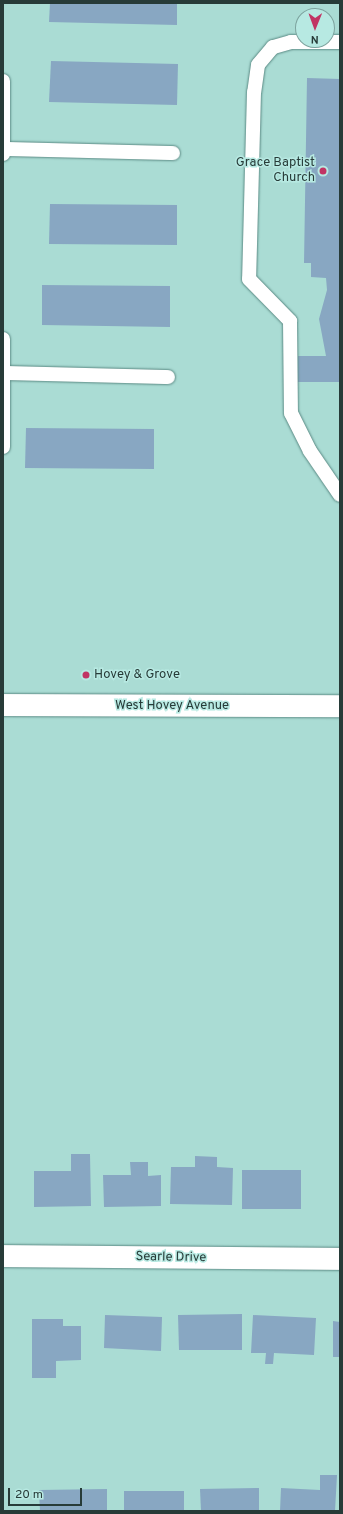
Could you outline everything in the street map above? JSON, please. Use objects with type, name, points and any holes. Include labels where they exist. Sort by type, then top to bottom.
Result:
[{"type":"main road","name":"West Hovey Avenue","points":[[3,705],[340,706]]},
{"type":"main road","name":"Searle Drive","points":[[3,1256],[340,1259]]},
{"type":"lane","points":[[340,42],[291,42],[273,47],[258,65],[254,92],[248,279],[290,321],[291,414],[310,451],[340,495]]},
{"type":"lane","points":[[3,81],[3,152],[173,153]]},
{"type":"lane","points":[[3,339],[3,446]]},
{"type":"lane","points":[[3,373],[168,377]]},
{"type":"building","points":[[50,3],[177,3],[177,25],[49,22]]},
{"type":"building","points":[[51,61],[178,64],[177,105],[49,102]]},
{"type":"building","name":"Grace Baptist Church","points":[[307,78],[340,79],[340,382],[297,382],[298,356],[326,356],[319,319],[327,290],[326,278],[311,277],[311,263],[304,263]]},
{"type":"building","points":[[50,204],[177,205],[177,245],[49,244]]},
{"type":"building","points":[[42,285],[170,286],[170,327],[42,325]]},
{"type":"building","points":[[26,428],[154,429],[154,469],[25,468]]},
{"type":"building","points":[[71,1154],[90,1154],[91,1206],[34,1207],[34,1171],[71,1171]]},
{"type":"building","points":[[195,1156],[217,1157],[217,1167],[233,1168],[232,1205],[170,1204],[171,1167],[195,1167]]},
{"type":"building","points":[[130,1162],[148,1162],[148,1176],[161,1175],[161,1206],[104,1207],[103,1175],[131,1175]]},
{"type":"building","points":[[242,1170],[301,1170],[301,1209],[242,1209]]},
{"type":"building","points":[[242,1314],[242,1350],[179,1350],[178,1315]]},
{"type":"building","points":[[105,1315],[162,1317],[161,1351],[104,1348]]},
{"type":"building","points":[[253,1315],[316,1318],[314,1355],[274,1353],[273,1364],[265,1364],[266,1353],[251,1353]]},
{"type":"building","points":[[32,1319],[63,1319],[63,1326],[81,1326],[81,1360],[56,1361],[56,1378],[32,1378]]},
{"type":"building","points":[[333,1321],[340,1322],[340,1357],[333,1357]]},
{"type":"building","points":[[320,1475],[337,1475],[335,1511],[280,1511],[281,1488],[320,1490]]},
{"type":"building","points":[[259,1488],[259,1511],[201,1511],[200,1489]]},
{"type":"building","points":[[107,1489],[107,1511],[40,1511],[39,1490]]},
{"type":"building","points":[[124,1491],[184,1491],[184,1511],[124,1511]]},
{"type":"place","name":"Grace Baptist Church","points":[[323,171]]},
{"type":"place","name":"Hovey & Grove","points":[[86,675]]}]
